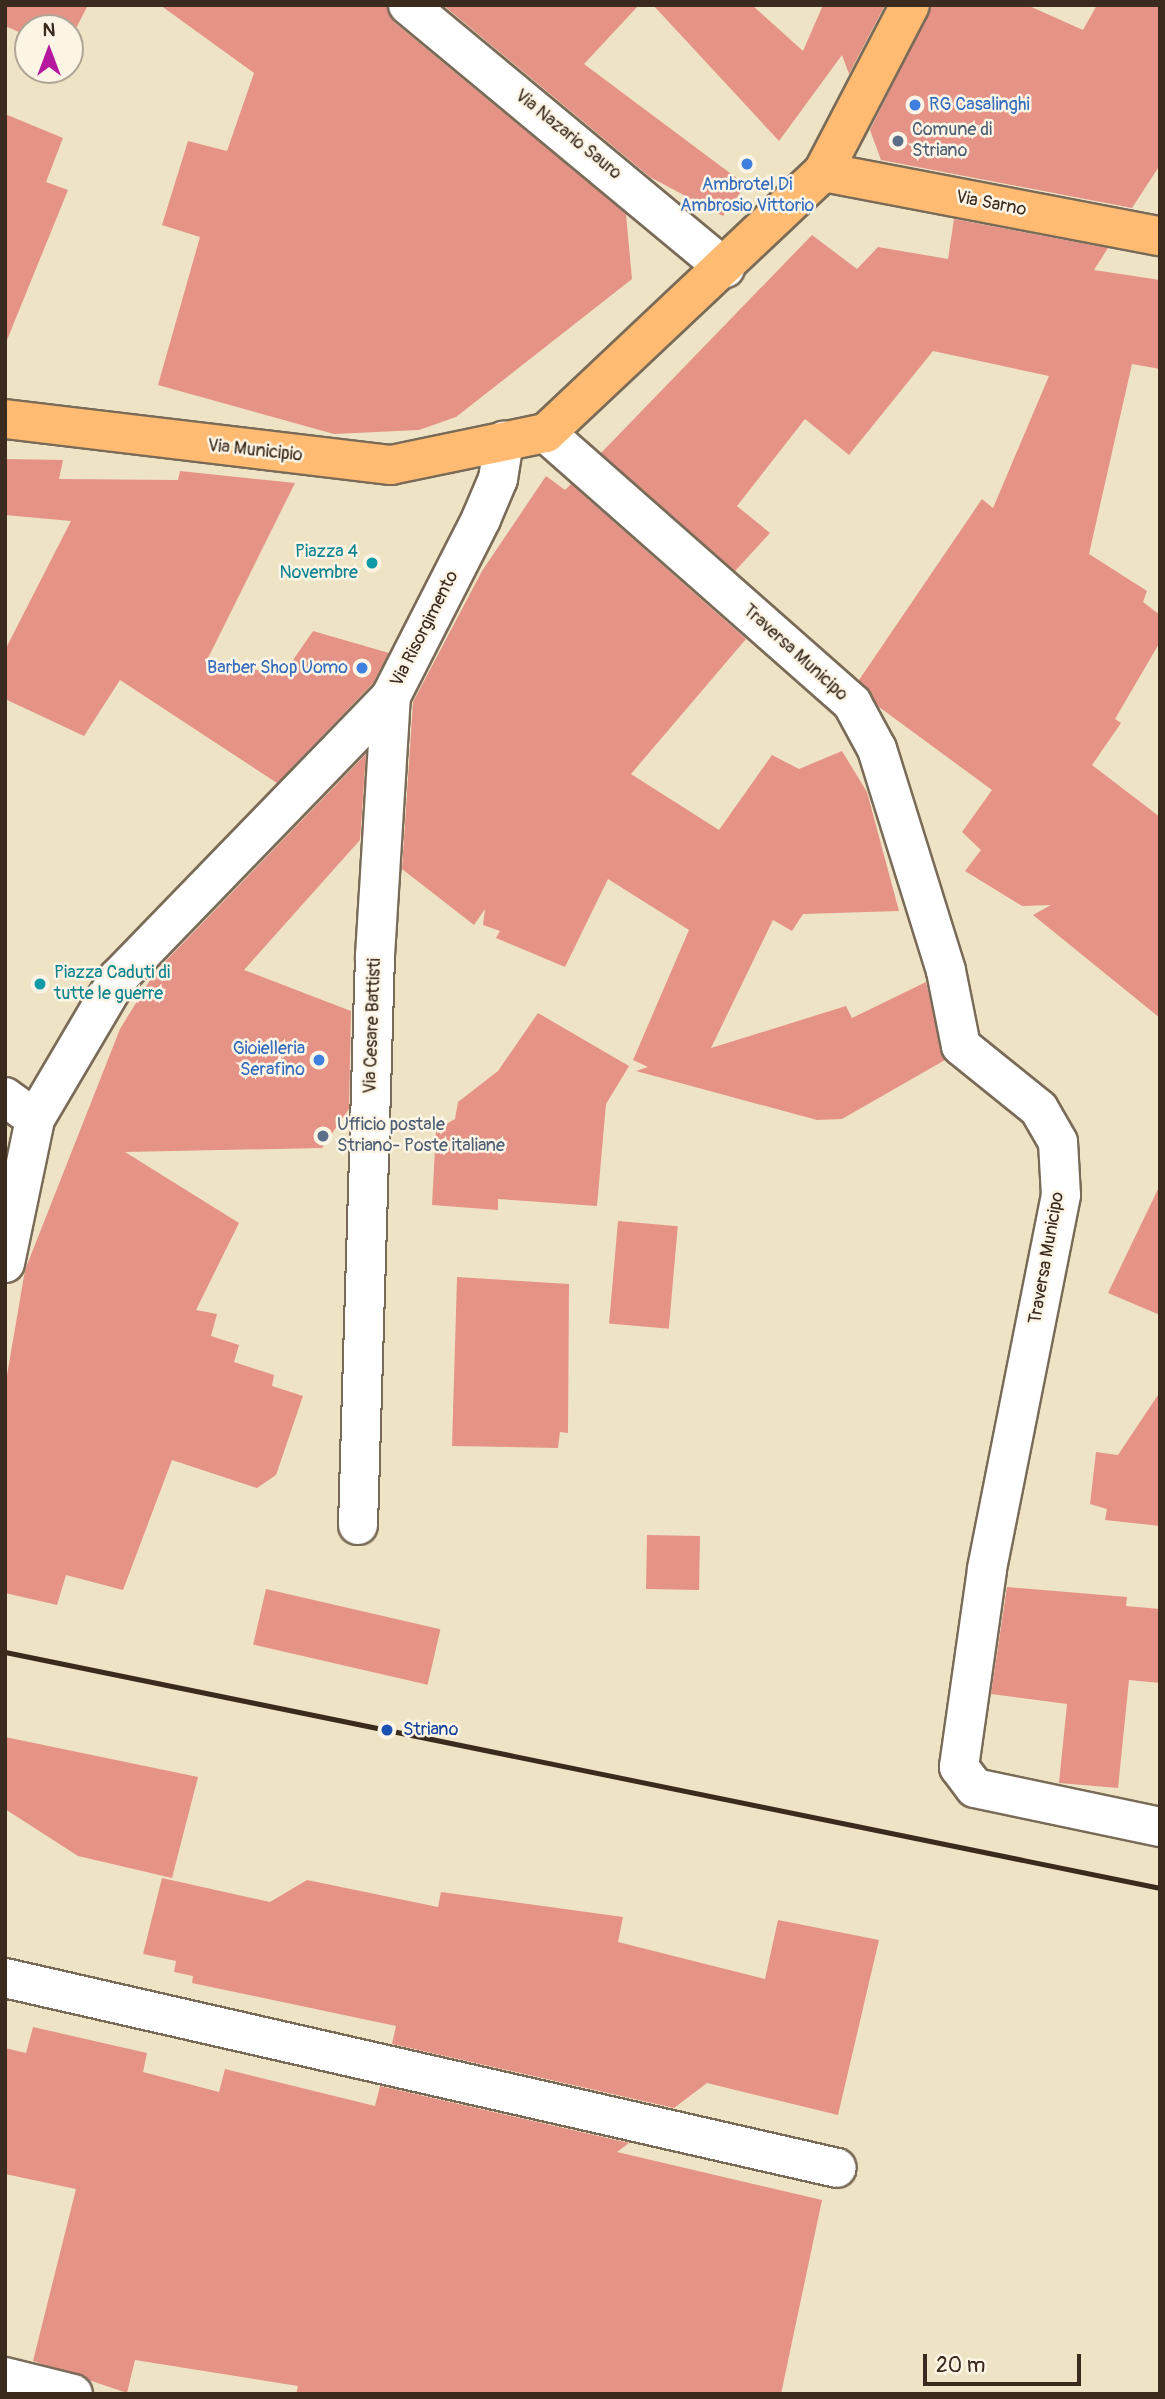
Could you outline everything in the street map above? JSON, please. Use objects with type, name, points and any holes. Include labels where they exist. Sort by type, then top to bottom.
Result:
[{"type":"main road","points":[[504,440],[546,433],[725,268],[823,172],[910,5]]},
{"type":"main road","name":"Via Sarno","points":[[823,172],[1160,236]]},
{"type":"main road","name":"Via Municipio","points":[[5,419],[391,465],[504,440]]},
{"type":"street","name":"Via Nazario Sauro","points":[[408,5],[725,268]]},
{"type":"street","name":"Traversa Municipo","points":[[546,433],[852,703],[877,749],[946,971],[961,1046],[1039,1109],[1058,1142],[1061,1195],[987,1570],[960,1767],[975,1788],[1160,1827]]},
{"type":"street","name":"Via Risorgimento","points":[[5,1263],[20,1108],[118,978],[391,695],[481,519],[498,479],[504,440]]},
{"type":"street","name":"Via Cesare Battisti","points":[[358,1525],[375,956],[391,695]]},
{"type":"street","points":[[5,1978],[837,2168]]},
{"type":"street","points":[[5,2377],[73,2394]]},
{"type":"building","points":[[5,5],[88,5],[83,14],[14,14],[14,30],[5,26]]},
{"type":"building","points":[[160,5],[387,5],[394,22],[626,214],[632,279],[456,417],[419,430],[334,434],[158,385],[200,237],[162,225],[188,141],[227,151],[254,73]]},
{"type":"building","points":[[443,5],[639,5],[584,64],[746,185],[723,216],[650,177]]},
{"type":"building","points":[[653,5],[752,5],[803,51],[823,5],[885,5],[849,74],[842,55],[779,141]]},
{"type":"building","points":[[932,5],[1027,5],[1083,30],[1097,5],[1160,5],[1160,165],[1132,208],[881,160],[870,130]]},
{"type":"building","points":[[5,114],[63,138],[46,182],[68,190],[7,340]]},
{"type":"building","points":[[954,219],[1108,248],[1094,270],[1160,280],[1160,369],[1132,364],[1089,554],[1147,591],[1143,602],[1160,615],[1160,642],[1115,719],[1121,723],[1092,765],[1160,817],[1160,1018],[1033,915],[1051,905],[1022,906],[965,871],[981,850],[962,832],[992,790],[879,707],[859,680],[982,499],[993,508],[1049,376],[933,351],[849,455],[805,419],[737,506],[770,533],[735,571],[601,453],[812,235],[857,269],[878,247],[948,259]]},
{"type":"building","points":[[5,459],[63,460],[59,479],[178,480],[180,471],[295,483],[208,658],[282,676],[313,631],[389,653],[373,683],[277,783],[120,680],[84,736],[5,699],[5,650],[71,521],[5,515]]},
{"type":"building","points":[[546,476],[565,490],[571,484],[746,639],[631,774],[719,830],[772,755],[799,769],[842,751],[867,792],[899,911],[803,914],[792,931],[773,920],[711,1048],[846,1006],[852,1018],[926,982],[945,1060],[842,1119],[817,1120],[636,1071],[648,1067],[633,1060],[689,930],[608,879],[565,967],[496,938],[500,931],[483,925],[485,909],[474,925],[402,869],[413,702],[482,571]]},
{"type":"building","points":[[366,754],[360,840],[244,970],[351,1011],[349,1109],[322,1148],[125,1152],[239,1223],[196,1310],[217,1314],[211,1336],[239,1345],[234,1362],[274,1375],[272,1386],[303,1396],[276,1475],[257,1488],[172,1460],[123,1590],[66,1575],[57,1605],[5,1593],[5,1387],[25,1270],[120,1029],[155,972]]},
{"type":"building","points":[[538,1013],[629,1066],[606,1104],[597,1206],[498,1199],[498,1210],[432,1205],[436,1130],[455,1119],[458,1102],[498,1071]]},
{"type":"building","points":[[1160,1185],[1160,1315],[1108,1293]]},
{"type":"building","points":[[618,1221],[678,1226],[669,1329],[609,1324]]},
{"type":"building","points":[[457,1277],[569,1284],[568,1433],[560,1432],[558,1448],[452,1446]]},
{"type":"building","points":[[1160,1392],[1160,1526],[1105,1520],[1107,1509],[1090,1504],[1096,1452],[1118,1455]]},
{"type":"building","points":[[647,1535],[700,1536],[699,1590],[646,1589]]},
{"type":"building","points":[[1007,1587],[1127,1597],[1126,1606],[1160,1609],[1160,1683],[1129,1680],[1118,1788],[1059,1783],[1067,1704],[991,1694]]},
{"type":"building","points":[[266,1589],[440,1629],[428,1685],[253,1645]]},
{"type":"building","points":[[5,1737],[198,1777],[172,1878],[78,1856],[5,1809]]},
{"type":"building","points":[[162,1878],[270,1902],[307,1880],[438,1907],[441,1892],[623,1917],[618,1942],[765,1979],[778,1920],[879,1940],[838,2115],[707,2083],[674,2108],[392,2044],[396,2026],[192,1983],[193,1976],[174,1972],[176,1961],[143,1954]]},
{"type":"building","points":[[33,2027],[147,2053],[143,2072],[219,2092],[225,2069],[375,2106],[380,2086],[629,2143],[617,2152],[822,2200],[781,2394],[296,2394],[298,2386],[135,2360],[127,2393],[33,2361],[76,2189],[5,2174],[5,2048],[26,2053]]},
{"type":"railway","points":[[5,1652],[1160,1888]]},
{"type":"place","name":"RG Casalinghi","points":[[915,105]]},
{"type":"place","name":"Comune di Striano","points":[[898,141]]},
{"type":"place","name":"Ambrotel Di Ambrosio Vittorio","points":[[747,164]]},
{"type":"place","name":"Piazza 4 Novembre","points":[[372,563]]},
{"type":"place","name":"Barber Shop Uomo","points":[[362,668]]},
{"type":"place","name":"Piazza Caduti di tutte le guerre","points":[[40,984]]},
{"type":"place","name":"Gioielleria Serafino","points":[[319,1060]]},
{"type":"place","name":"Ufficio postale Striano- Poste italiane","points":[[323,1136]]},
{"type":"place","name":"Striano","points":[[387,1730]]}]
